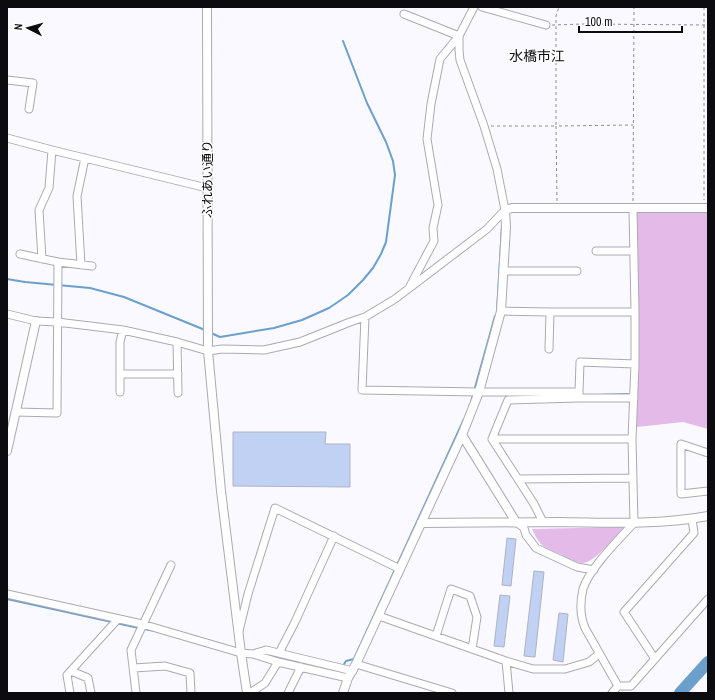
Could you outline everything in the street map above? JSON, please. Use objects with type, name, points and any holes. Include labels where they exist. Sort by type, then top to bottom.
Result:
[{"type":"street","name":"ふれあい通り","points":[[207,7],[208,351],[221,491],[241,653],[248,693]]},
{"type":"street","points":[[409,288],[434,241],[433,228],[438,205],[427,139],[430,111],[440,59],[459,36],[474,7]]},
{"type":"street","points":[[482,7],[546,25]]},
{"type":"street","points":[[404,14],[459,36]]},
{"type":"street","points":[[343,693],[348,678],[355,667],[379,616],[462,435],[479,392],[501,311],[506,227],[505,210],[497,169],[484,126],[460,60],[459,36]]},
{"type":"street","points":[[7,80],[33,83],[29,109]]},
{"type":"street","points":[[7,138],[207,188]]},
{"type":"street","points":[[42,259],[39,210],[48,188],[52,150]]},
{"type":"street","points":[[81,265],[77,196],[85,158]]},
{"type":"street","points":[[7,314],[36,321],[58,322],[123,330],[177,342],[208,351],[222,349],[264,350],[300,342],[365,317],[395,299],[487,230],[505,210],[512,208],[706,208]]},
{"type":"street","points":[[618,686],[599,654],[582,620],[581,599],[583,588],[594,570],[634,523],[632,439],[635,364],[633,208]]},
{"type":"street","points":[[596,251],[634,251]]},
{"type":"street","points":[[20,254],[58,262],[92,266]]},
{"type":"street","points":[[15,412],[57,413],[58,262]]},
{"type":"street","points":[[503,271],[577,271]]},
{"type":"street","points":[[501,311],[635,312]]},
{"type":"street","points":[[549,349],[550,312]]},
{"type":"street","points":[[365,317],[362,390],[479,392],[634,398]]},
{"type":"street","points":[[7,451],[36,321]]},
{"type":"street","points":[[120,392],[120,342],[123,330]]},
{"type":"street","points":[[177,342],[178,393]]},
{"type":"street","points":[[579,395],[580,362],[635,364]]},
{"type":"street","points":[[120,374],[178,374]]},
{"type":"street","points":[[492,439],[508,400],[579,395]]},
{"type":"street","points":[[462,435],[516,522],[524,528],[526,535],[536,548],[577,567],[594,570]]},
{"type":"street","points":[[492,439],[632,439]]},
{"type":"street","points":[[492,439],[534,504],[543,522]]},
{"type":"street","points":[[708,453],[681,444],[681,494],[708,491]]},
{"type":"street","points":[[518,479],[633,478]]},
{"type":"street","points":[[239,634],[250,587],[275,508],[400,570]]},
{"type":"street","points":[[421,523],[634,523],[692,519],[708,516]]},
{"type":"street","points":[[654,659],[624,612],[694,533],[692,519]]},
{"type":"street","points":[[278,653],[295,622],[334,536]]},
{"type":"street","points":[[136,693],[131,650],[171,565]]},
{"type":"street","points":[[436,636],[451,589],[463,593],[470,596],[477,617],[472,649]]},
{"type":"street","points":[[7,594],[142,624],[241,653],[253,654],[278,662],[348,678]]},
{"type":"street","points":[[612,693],[618,686],[631,686],[708,599]]},
{"type":"street","points":[[379,616],[506,662],[533,669],[565,669],[589,662],[599,654]]},
{"type":"street","points":[[70,693],[67,675],[118,619]]},
{"type":"street","points":[[253,654],[266,650],[355,667],[452,693]]},
{"type":"street","points":[[248,693],[265,683],[278,662]]},
{"type":"street","points":[[506,662],[509,693]]},
{"type":"street","points":[[134,668],[165,666],[190,673],[191,693]]},
{"type":"street","points":[[288,693],[301,667]]},
{"type":"street","points":[[71,671],[88,678],[91,693]]},
{"type":"path","points":[[557,208],[556,16],[559,7]]},
{"type":"path","points":[[633,208],[634,7]]},
{"type":"path","points":[[704,7],[706,208]]},
{"type":"path","points":[[546,25],[708,25]]},
{"type":"path","points":[[484,126],[633,125]]},
{"type":"shaded area","points":[[633,208],[708,209],[708,429],[683,422],[637,427]]},
{"type":"shaded area","points":[[624,527],[600,553],[594,558],[583,563],[571,560],[543,546],[532,529]]},
{"type":"building","points":[[233,432],[326,432],[325,444],[350,444],[350,487],[233,486]]},
{"type":"building","points":[[507,538],[516,539],[511,586],[502,585]]},
{"type":"building","points":[[534,571],[544,572],[535,657],[524,656]]},
{"type":"building","points":[[500,595],[510,596],[504,647],[494,646]]},
{"type":"building","points":[[559,613],[568,614],[563,662],[553,660]]},
{"type":"waterway","points":[[211,333],[220,337],[274,328],[302,320],[329,308],[348,295],[363,280],[373,268],[381,254],[386,242],[395,175],[393,161],[386,142],[367,103],[343,41]]},
{"type":"waterway","points":[[497,312],[502,225]]},
{"type":"waterway","points":[[7,279],[90,288],[124,297],[205,330]]},
{"type":"waterway","points":[[471,402],[495,316]]},
{"type":"waterway","points":[[599,395],[628,394]]},
{"type":"waterway","points":[[343,666],[346,661],[354,659],[464,419]]},
{"type":"waterway","points":[[7,599],[112,622]]},
{"type":"waterway","points":[[116,623],[139,628]]},
{"type":"waterway","points":[[144,629],[155,631]]},
{"type":"waterway","points":[[269,656],[340,672],[341,670]]},
{"type":"waterway","points":[[680,693],[708,662]]},
{"type":"district","name":"水橋市江","points":[[537,56]]}]
